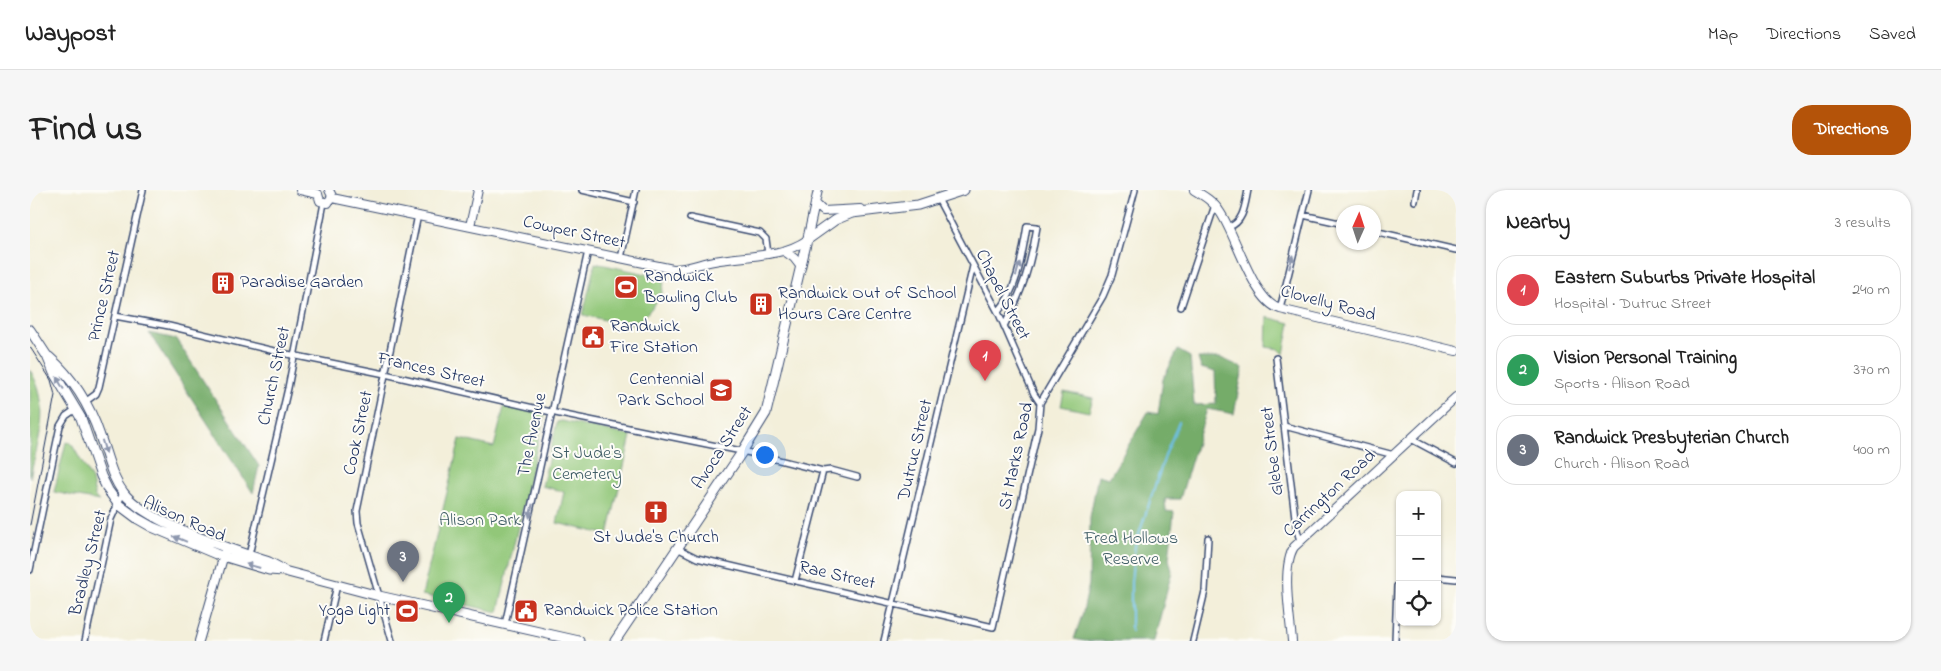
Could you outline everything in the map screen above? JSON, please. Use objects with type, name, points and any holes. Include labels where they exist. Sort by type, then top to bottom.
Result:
[{"type":"main road","points":[[300,190],[320,192],[320,200],[324,203],[330,202],[331,194]]},
{"type":"main road","points":[[470,226],[478,190]]},
{"type":"main road","name":"Avoca Street","points":[[614,641],[742,452],[768,409],[802,268],[818,190]]},
{"type":"main road","points":[[808,240],[843,216],[869,210],[918,205],[964,190]]},
{"type":"main road","name":"Clovelly Road","points":[[1194,190],[1215,205],[1229,228],[1262,298],[1269,305],[1280,310],[1456,351]]},
{"type":"main road","name":"Cowper Street","points":[[331,194],[418,215],[673,269],[784,251],[796,248],[808,240]]},
{"type":"main road","points":[[815,203],[822,211],[844,209],[869,210]]},
{"type":"main road","points":[[784,251],[794,258],[802,268]]},
{"type":"main road","name":"Alison Road","points":[[30,330],[47,356],[54,373],[76,409],[101,476],[118,504],[152,527],[224,556],[269,570],[284,570]]},
{"type":"main road","name":"Alison Road","points":[[47,356],[61,368],[85,402],[100,435],[114,479],[131,502],[147,513],[169,524],[270,562],[284,570],[379,596],[579,641]]},
{"type":"main road","name":"Carrington Road","points":[[1292,641],[1287,564],[1291,552],[1300,541],[1456,397]]},
{"type":"main road","points":[[76,409],[85,402]]},
{"type":"main road","points":[[199,641],[226,546]]},
{"type":"street","name":"Prince Street","points":[[85,402],[98,390],[143,190]]},
{"type":"street","points":[[582,190],[634,202]]},
{"type":"street","points":[[622,258],[636,190]]},
{"type":"street","name":"St Marks Road","points":[[993,627],[1034,446],[1040,403],[1103,296],[1112,275],[1135,190]]},
{"type":"street","points":[[1229,228],[1235,225],[1241,217],[1248,190]]},
{"type":"street","points":[[1280,310],[1309,190]]},
{"type":"street","points":[[1414,202],[1417,190]]},
{"type":"street","name":"Chapel Street","points":[[938,199],[998,312],[1034,394],[1040,403]]},
{"type":"street","name":"Church Street","points":[[249,555],[288,388],[324,203]]},
{"type":"street","points":[[1181,307],[1215,205]]},
{"type":"street","name":"Cook Street","points":[[392,641],[359,527],[357,511],[418,215]]},
{"type":"street","points":[[1303,215],[1336,222]]},
{"type":"street","points":[[690,218],[760,233],[766,239],[768,254]]},
{"type":"street","points":[[998,312],[1013,286],[1021,261],[1027,226],[1038,227],[1028,275],[1004,326]]},
{"type":"street","points":[[1381,233],[1456,250]]},
{"type":"street","name":"The Avenue","points":[[505,624],[588,251]]},
{"type":"street","name":"Dutruc Street","points":[[884,641],[973,266]]},
{"type":"street","name":"Frances Street","points":[[115,316],[857,477]]},
{"type":"street","name":"Glebe Street","points":[[1276,358],[1296,526],[1300,541]]},
{"type":"street","points":[[30,570],[60,424],[66,416],[76,409]]},
{"type":"street","points":[[1284,426],[1394,455]]},
{"type":"street","points":[[1411,439],[1456,463]]},
{"type":"street","points":[[795,581],[823,471]]},
{"type":"street","name":"Bradley Street","points":[[85,641],[111,519],[123,493]]},
{"type":"street","points":[[1194,641],[1205,591],[1208,538]]},
{"type":"street","name":"Rae Street","points":[[677,548],[697,558],[993,627]]},
{"type":"street","points":[[1441,577],[1456,579]]},
{"type":"street","points":[[324,641],[338,585]]},
{"type":"street","points":[[1395,641],[1396,622]]},
{"type":"green space","name":"Randwick Bowling Club","points":[[595,263],[665,278],[661,297],[643,318],[627,325],[583,315]]},
{"type":"green space","points":[[1267,317],[1290,323],[1284,354],[1279,349],[1266,347]]},
{"type":"green space","points":[[149,333],[176,339],[259,466],[253,493]]},
{"type":"green space","name":"Fred Hollows Reserve","points":[[1178,350],[1190,357],[1194,405],[1216,404],[1215,372],[1201,368],[1198,358],[1221,358],[1243,368],[1234,414],[1207,409],[1180,499],[1165,499],[1166,511],[1174,512],[1169,559],[1172,571],[1154,641],[1085,641],[1074,639],[1083,612],[1089,584],[1090,517],[1098,475],[1109,478],[1148,412],[1158,414],[1163,379]]},
{"type":"green space","points":[[30,370],[37,383],[42,410],[39,437],[30,478]]},
{"type":"green space","points":[[1064,392],[1093,398],[1089,412],[1061,406]]},
{"type":"green space","name":"Alison Park","points":[[505,403],[545,413],[498,612],[422,595],[460,439],[494,447]]},
{"type":"green space","name":"St Jude's Cemetery","points":[[562,421],[631,436],[608,535],[557,523],[564,492],[542,486],[557,422]]},
{"type":"green space","points":[[66,442],[71,443],[92,480],[95,497],[99,501],[54,492]]},
{"type":"waterway","points":[[1131,631],[1131,582],[1135,546],[1166,453],[1179,422]]},
{"type":"tram line","points":[[30,347],[51,380],[55,395],[30,525]]},
{"type":"place","name":"Paradise Garden","points":[[223,283]]},
{"type":"place","name":"Randwick Bowling Club","points":[[626,287]]},
{"type":"place","name":"Randwick Out of School Hours Care Centre","points":[[761,304]]},
{"type":"place","name":"Randwick Fire Station","points":[[593,337]]},
{"type":"place","name":"Eastern Suburbs Private Hospital","points":[[985,381]]},
{"type":"place","name":"Centennial Park School","points":[[721,390]]},
{"type":"place","name":"St Jude's Church","points":[[656,512]]},
{"type":"place","name":"Randwick Presbyterian Church","points":[[403,582]]},
{"type":"place","name":"Yoga Light","points":[[407,611]]},
{"type":"place","name":"Randwick Police Station","points":[[526,611]]},
{"type":"place","name":"Vision Personal Training","points":[[449,623]]}]
